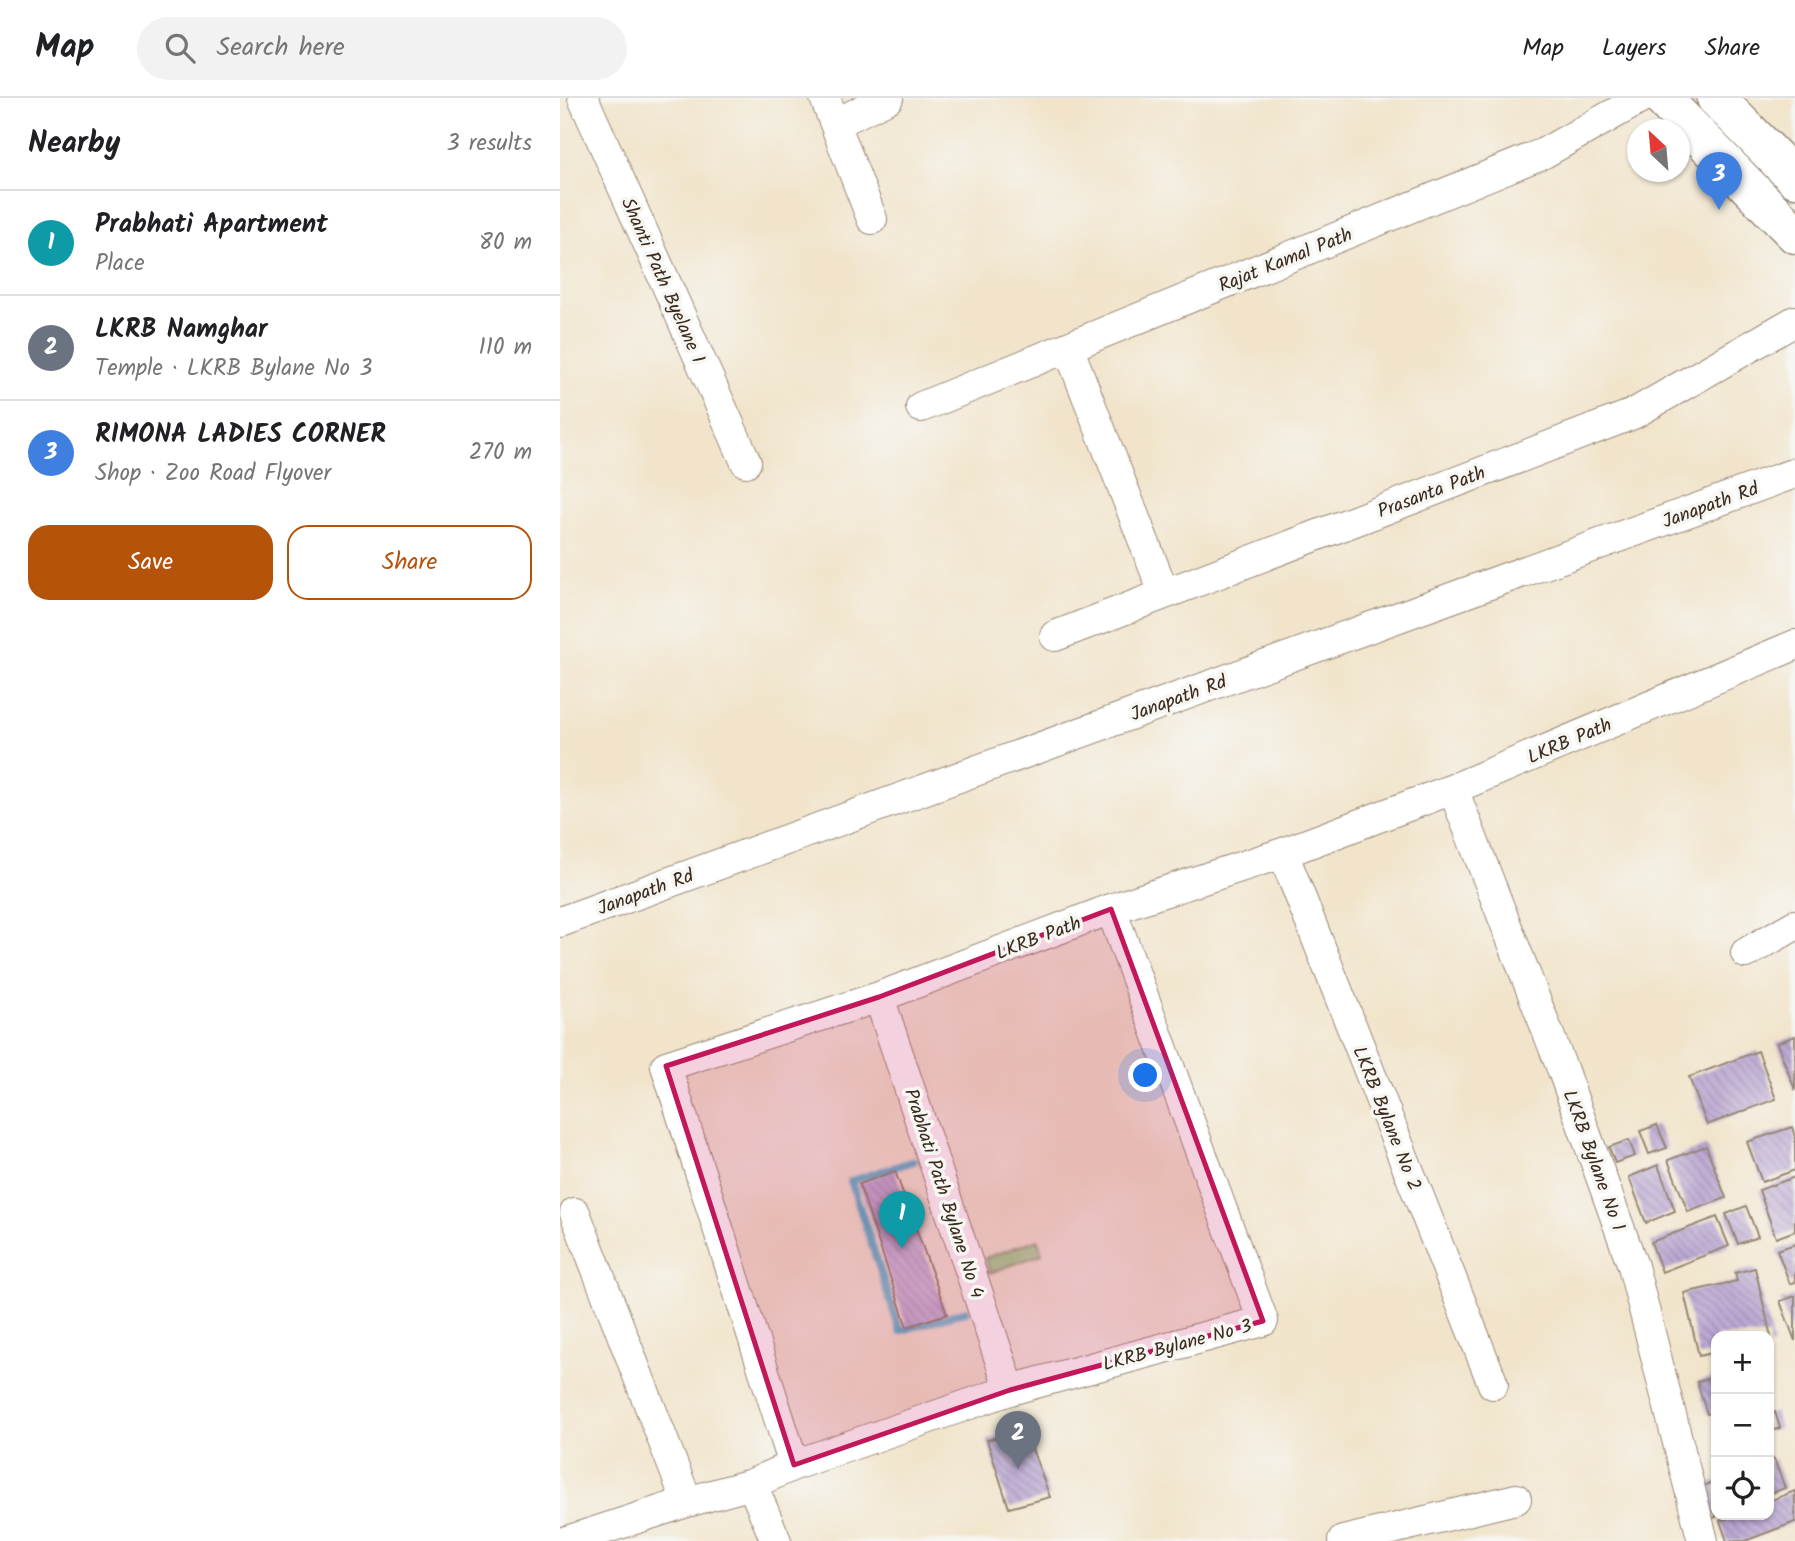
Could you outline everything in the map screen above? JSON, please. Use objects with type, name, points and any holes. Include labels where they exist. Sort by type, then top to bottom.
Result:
[{"type":"street","name":"Shanti Path Byelane 1","points":[[583,98],[746,462]]},
{"type":"street","points":[[872,219],[830,111],[888,98]]},
{"type":"street","name":"Rajat Kamal Path","points":[[921,407],[1544,153],[1642,98]]},
{"type":"street","points":[[1662,98],[1795,234]]},
{"type":"street","points":[[1687,98],[1795,208]]},
{"type":"street","points":[[1716,98],[1795,178]]},
{"type":"street","points":[[1739,98],[1795,154]]},
{"type":"street","name":"Prasanta Path","points":[[1055,636],[1633,414],[1795,321]]},
{"type":"street","points":[[1068,347],[1164,593]]},
{"type":"street","name":"Janapath Rd","points":[[560,922],[1795,473]]},
{"type":"street","name":"LKRB Path","points":[[794,1465],[666,1066],[879,997],[1111,909],[1283,853],[1453,789],[1795,645]]},
{"type":"street","name":"LKRB Bylane No 1","points":[[1453,789],[1563,1071],[1633,1266],[1703,1541]]},
{"type":"street","name":"LKRB Bylane No 2","points":[[1283,853],[1493,1384]]},
{"type":"street","name":"LKRB Bylane No 3","points":[[567,1541],[752,1484],[794,1465],[1010,1390],[1263,1321],[1111,909]]},
{"type":"street","points":[[1746,953],[1795,925]]},
{"type":"street","name":"Prabhati Path Bylane No 4","points":[[879,997],[1010,1390]]},
{"type":"street","points":[[575,1213],[687,1502]]},
{"type":"street","points":[[752,1484],[776,1541]]},
{"type":"street","points":[[1343,1541],[1516,1499]]},
{"type":"highlighted area","points":[[1111,909],[1263,1321],[1010,1390],[794,1465],[666,1066],[879,997]]},
{"type":"green space","points":[[1038,1239],[1042,1254],[990,1273],[985,1258]]},
{"type":"building","points":[[1795,1036],[1795,1090],[1777,1043]]},
{"type":"building","points":[[1758,1051],[1776,1099],[1707,1125],[1689,1077]]},
{"type":"building","points":[[1657,1125],[1667,1148],[1649,1154],[1640,1131]]},
{"type":"building","points":[[1792,1127],[1795,1137],[1795,1170],[1762,1182],[1747,1142]]},
{"type":"building","points":[[1629,1140],[1635,1156],[1615,1163],[1609,1147]]},
{"type":"building","points":[[1706,1146],[1726,1198],[1688,1212],[1668,1160]]},
{"type":"building","points":[[1658,1165],[1675,1211],[1646,1223],[1629,1177]]},
{"type":"building","points":[[895,1171],[947,1314],[907,1327],[859,1184]]},
{"type":"building","points":[[1795,1177],[1795,1231],[1776,1238],[1759,1190]]},
{"type":"building","points":[[1746,1206],[1758,1237],[1738,1244],[1726,1214]]},
{"type":"building","points":[[1717,1217],[1729,1246],[1662,1272],[1651,1242]]},
{"type":"building","points":[[1795,1244],[1795,1282],[1790,1284],[1777,1250]]},
{"type":"building","points":[[1755,1268],[1770,1331],[1711,1331],[1711,1353],[1699,1356],[1684,1293],[1737,1281],[1735,1273]]},
{"type":"building","points":[[1795,1296],[1795,1341],[1780,1301]]},
{"type":"building","points":[[1711,1378],[1711,1413],[1707,1414],[1697,1382]]},
{"type":"building","points":[[1774,1412],[1780,1428],[1774,1430]]},
{"type":"building","points":[[1025,1430],[1050,1497],[1009,1508],[987,1440]]},
{"type":"building","points":[[1774,1459],[1785,1488],[1774,1492]]},
{"type":"building","points":[[1711,1483],[1711,1519],[1703,1522],[1691,1491]]},
{"type":"building","points":[[1795,1491],[1795,1522],[1745,1541],[1727,1541],[1720,1521],[1774,1520],[1774,1499]]},
{"type":"waterway","points":[[914,1161],[851,1181],[900,1331],[966,1311]]},
{"type":"place","name":"RIMONA LADIES CORNER","points":[[1719,210]]},
{"type":"place","name":"Prabhati Apartment","points":[[902,1249]]},
{"type":"place","name":"LKRB Namghar","points":[[1018,1469]]}]
